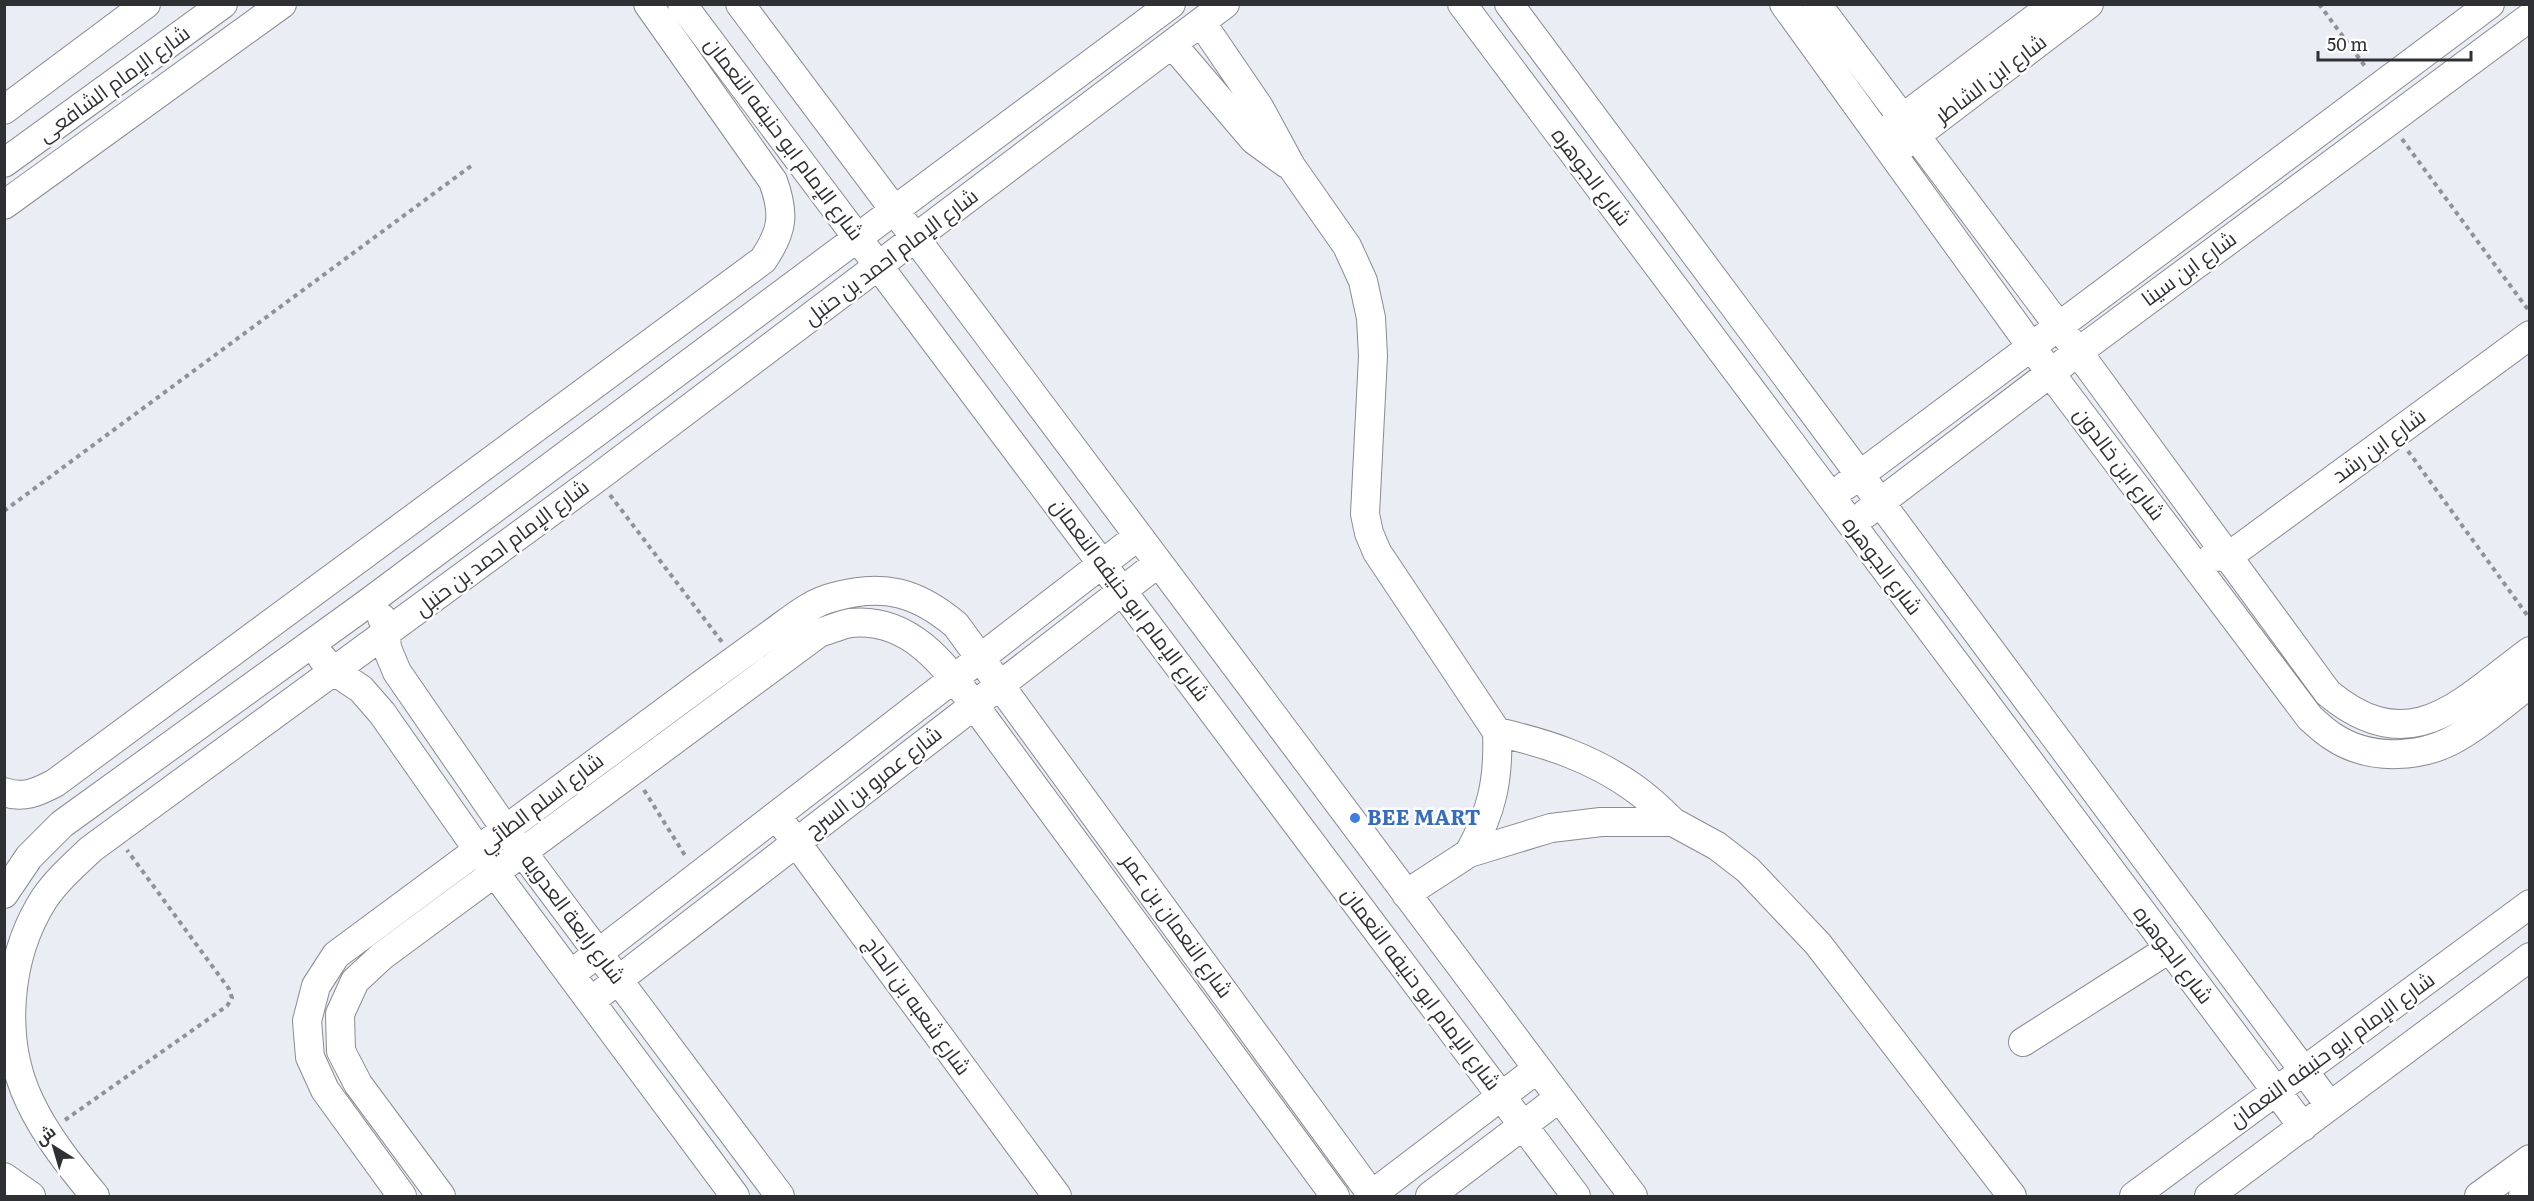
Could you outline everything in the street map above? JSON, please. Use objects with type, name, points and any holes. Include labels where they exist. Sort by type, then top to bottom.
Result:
[{"type":"street","name":"شارع الإمام الشافعى","points":[[4,110],[146,4]]},
{"type":"street","name":"شارع الإمام الشافعى","points":[[8,154],[223,4]]},
{"type":"street","points":[[229,4],[244,15],[249,30]]},
{"type":"street","points":[[4,205],[282,4]]},
{"type":"street","points":[[4,792],[20,796],[32,794],[55,783],[763,260],[775,243],[781,222],[780,201],[772,181],[648,4]]},
{"type":"street","name":"شارع الإمام ابو حنيفه النعمان","points":[[682,4],[1576,1197]]},
{"type":"street","name":"شارع الإمام ابو حنيفه النعمان","points":[[740,4],[1633,1197]]},
{"type":"street","name":"شارع الإمام احمد بن حنبل","points":[[95,1197],[48,1132],[29,1101],[18,1065],[12,1031],[11,997],[16,963],[27,930],[65,872],[91,849],[385,635],[880,267],[1225,4]]},
{"type":"street","name":"شارع الجوهره","points":[[1462,4],[2303,1126]]},
{"type":"street","name":"شارع الجوهره","points":[[1509,4],[2330,1106]]},
{"type":"street","name":"شارع ابن خالدون","points":[[1784,4],[2031,347],[2310,718],[2331,736],[2355,748],[2382,754],[2409,754],[2436,747],[2462,735],[2529,684]]},
{"type":"street","name":"شارع ابن خالدون","points":[[1817,4],[2078,352],[2328,693],[2348,710],[2372,720],[2397,725],[2423,722],[2447,712],[2529,651]]},
{"type":"street","name":"شارع ابن الشاطر","points":[[1909,127],[2054,4]]},
{"type":"street","name":"شارع ابن سينا","points":[[1831,497],[2490,4]]},
{"type":"street","name":"شارع ابن الشاطر","points":[[1885,145],[2086,6]]},
{"type":"street","name":"شارع الإمام احمد بن حنبل","points":[[6,892],[29,857],[62,824],[365,605],[893,211],[1161,7]]},
{"type":"street","name":"شارع ابن سينا","points":[[1851,524],[2078,352],[2529,17]]},
{"type":"street","points":[[1202,22],[1264,116],[1291,166],[1347,246],[1363,281],[1369,309],[1373,356],[1364,497],[1369,533],[1377,552],[1497,732],[1498,764],[1494,795],[1484,825],[1469,853]]},
{"type":"street","points":[[1172,44],[1254,140],[1291,166]]},
{"type":"street","name":"شارع ابن رشد","points":[[2205,578],[2207,559],[2214,556],[2229,556],[2529,335]]},
{"type":"street","name":"شارع عمرو بن السرح","points":[[571,974],[1137,537]]},
{"type":"street","name":"شارع عمرو بن السرح","points":[[591,1001],[1157,564]]},
{"type":"street","name":"شارع اسلم الطائي","points":[[402,1197],[325,1090],[310,1057],[307,1021],[316,986],[336,956],[735,659],[806,609],[831,597],[857,591],[884,591],[911,596],[935,607],[956,625],[981,657]]},
{"type":"street","name":"شارع رابعة العدويه","points":[[365,605],[381,616],[385,625],[391,661],[397,672],[506,830],[773,1188]]},
{"type":"street","name":"شارع اسلم الطائي","points":[[441,1197],[358,1084],[341,1051],[340,1014],[355,981],[382,956],[819,633],[849,623],[881,624],[910,635],[935,655],[954,678]]},
{"type":"street","name":"شارع رابعة العدويه","points":[[317,639],[322,658],[334,671],[361,689],[372,700],[478,850],[735,1197]]},
{"type":"street","name":"شارع النعمان بن عمر","points":[[981,657],[1371,1196]]},
{"type":"street","name":"شارع النعمان بن عمر","points":[[954,678],[1335,1197]]},
{"type":"street","points":[[1497,732],[1546,743],[1593,762],[1635,788],[1673,822],[1717,846],[1748,870],[1810,936],[2012,1197]]},
{"type":"street","name":"شارع شعبه بن الحاج","points":[[776,815],[1058,1197]]},
{"type":"street","points":[[1406,894],[1469,853],[1551,828],[1601,822],[1673,822]]},
{"type":"street","points":[[6,892],[18,909],[38,910]]},
{"type":"street","name":"شارع الإمام ابو حنيفه النعمان","points":[[2134,1197],[2529,904]]},
{"type":"street","points":[[2023,1042],[2169,949]]},
{"type":"street","name":"شارع الإمام ابو حنيفه النعمان","points":[[2209,1197],[2529,957]]},
{"type":"street","points":[[4,1059],[29,1101]]},
{"type":"street","points":[[1371,1196],[1537,1069]]},
{"type":"street","points":[[1430,1197],[1559,1098]]},
{"type":"street","points":[[2479,1197],[2529,1159]]},
{"type":"street","points":[[4,1177],[31,1197]]},
{"type":"street","points":[[743,1197],[773,1188]]},
{"type":"street","points":[[2523,1197],[2529,1192]]},
{"type":"path","points":[[2319,4],[2380,87]]},
{"type":"path","points":[[2390,121],[2529,311]]},
{"type":"path","points":[[4,511],[471,166]]},
{"type":"path","points":[[2396,434],[2529,619]]},
{"type":"path","points":[[597,478],[735,659]]},
{"type":"path","points":[[631,772],[677,840],[697,877]]},
{"type":"path","points":[[48,1132],[226,1006],[232,998],[229,989],[114,833]]},
{"type":"place","name":"BEE MART","points":[[1355,818]]}]
